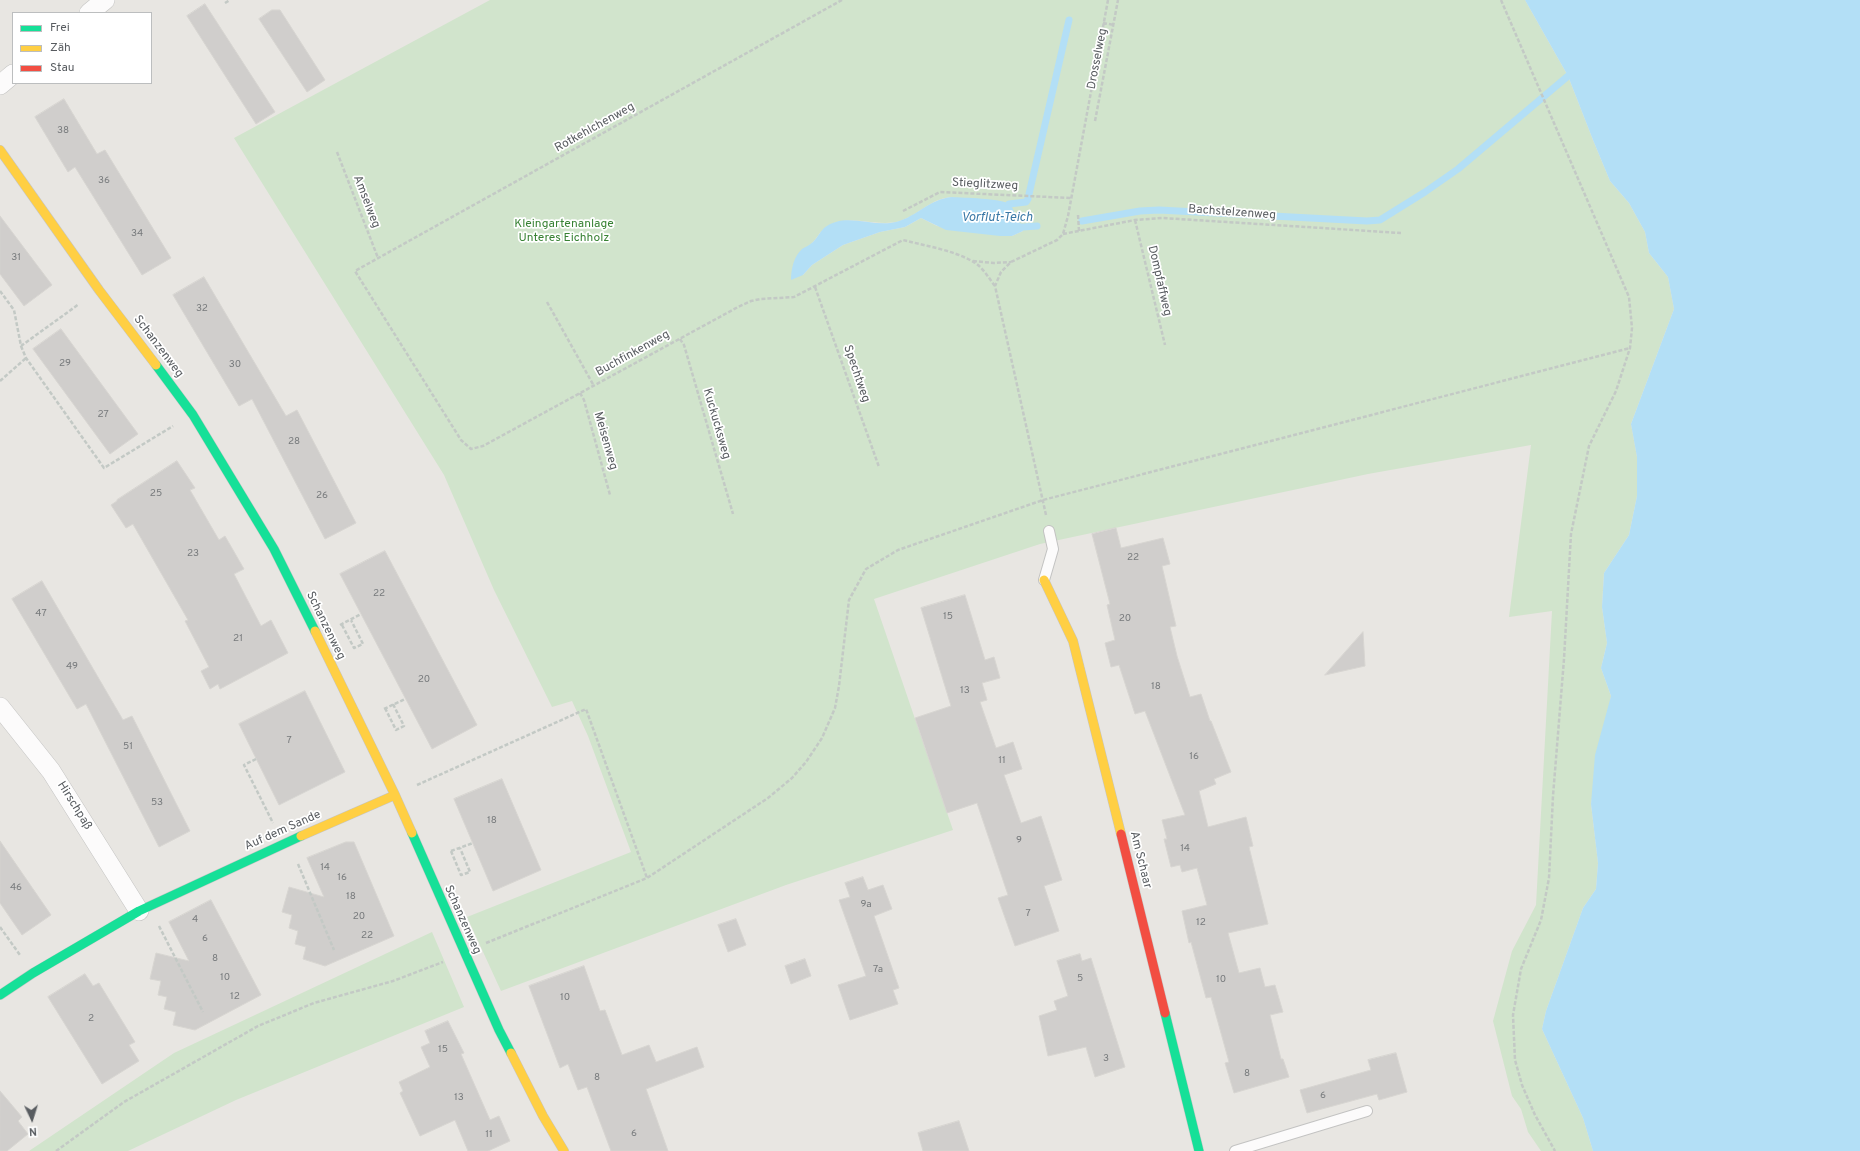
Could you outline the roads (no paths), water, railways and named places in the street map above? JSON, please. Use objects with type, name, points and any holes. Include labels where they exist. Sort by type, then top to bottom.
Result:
[{"type":"street","points":[[90,12],[105,0]]},
{"type":"street","points":[[0,85],[12,75]]},
{"type":"street","name":"Schanzenweg","points":[[0,150],[99,290],[193,415],[274,549],[395,795],[464,954],[499,1030],[543,1116],[564,1151]]},
{"type":"street","name":"Am Schaar","points":[[1044,580],[1073,641],[1199,1151]]},
{"type":"street","name":"Hirschpaß","points":[[0,707],[51,771],[144,908]]},
{"type":"street","name":"Auf dem Sande","points":[[0,995],[33,973],[144,908],[286,842],[395,795]]},
{"type":"lane","points":[[1044,580],[1053,549],[1049,531]]},
{"type":"lane","points":[[1235,1151],[1367,1111]]},
{"type":"water","points":[[1525,0],[1860,0],[1860,1151],[1593,1151],[1583,1118],[1542,1029],[1546,1011],[1583,908],[1596,889],[1598,863],[1591,804],[1595,755],[1611,696],[1601,668],[1607,643],[1602,607],[1604,573],[1629,535],[1637,496],[1637,457],[1631,424],[1674,309],[1668,277],[1649,253],[1645,232],[1629,203],[1610,181],[1568,76]]},
{"type":"water","name":"Vorflut-Teich","points":[[944,198],[990,199],[1005,202],[1013,209],[1019,222],[1022,224],[1023,231],[1012,236],[1000,236],[946,230],[921,218],[905,227],[880,232],[843,245],[812,265],[803,275],[791,280],[794,263],[799,252],[813,242],[824,228],[832,223],[850,220],[878,223],[896,222],[911,216],[930,204]]},
{"type":"waterway","points":[[1029,194],[1069,20]]},
{"type":"waterway","points":[[1082,221],[1140,211],[1159,210],[1367,221],[1380,220],[1458,169],[1568,76]]},
{"type":"waterway","points":[[1009,204],[1026,202],[1028,199]]},
{"type":"waterway","points":[[1023,227],[1037,226]]},
{"type":"park label","name":"Kleingartenanlage Unteres Eichholz","points":[[564,232]]}]
